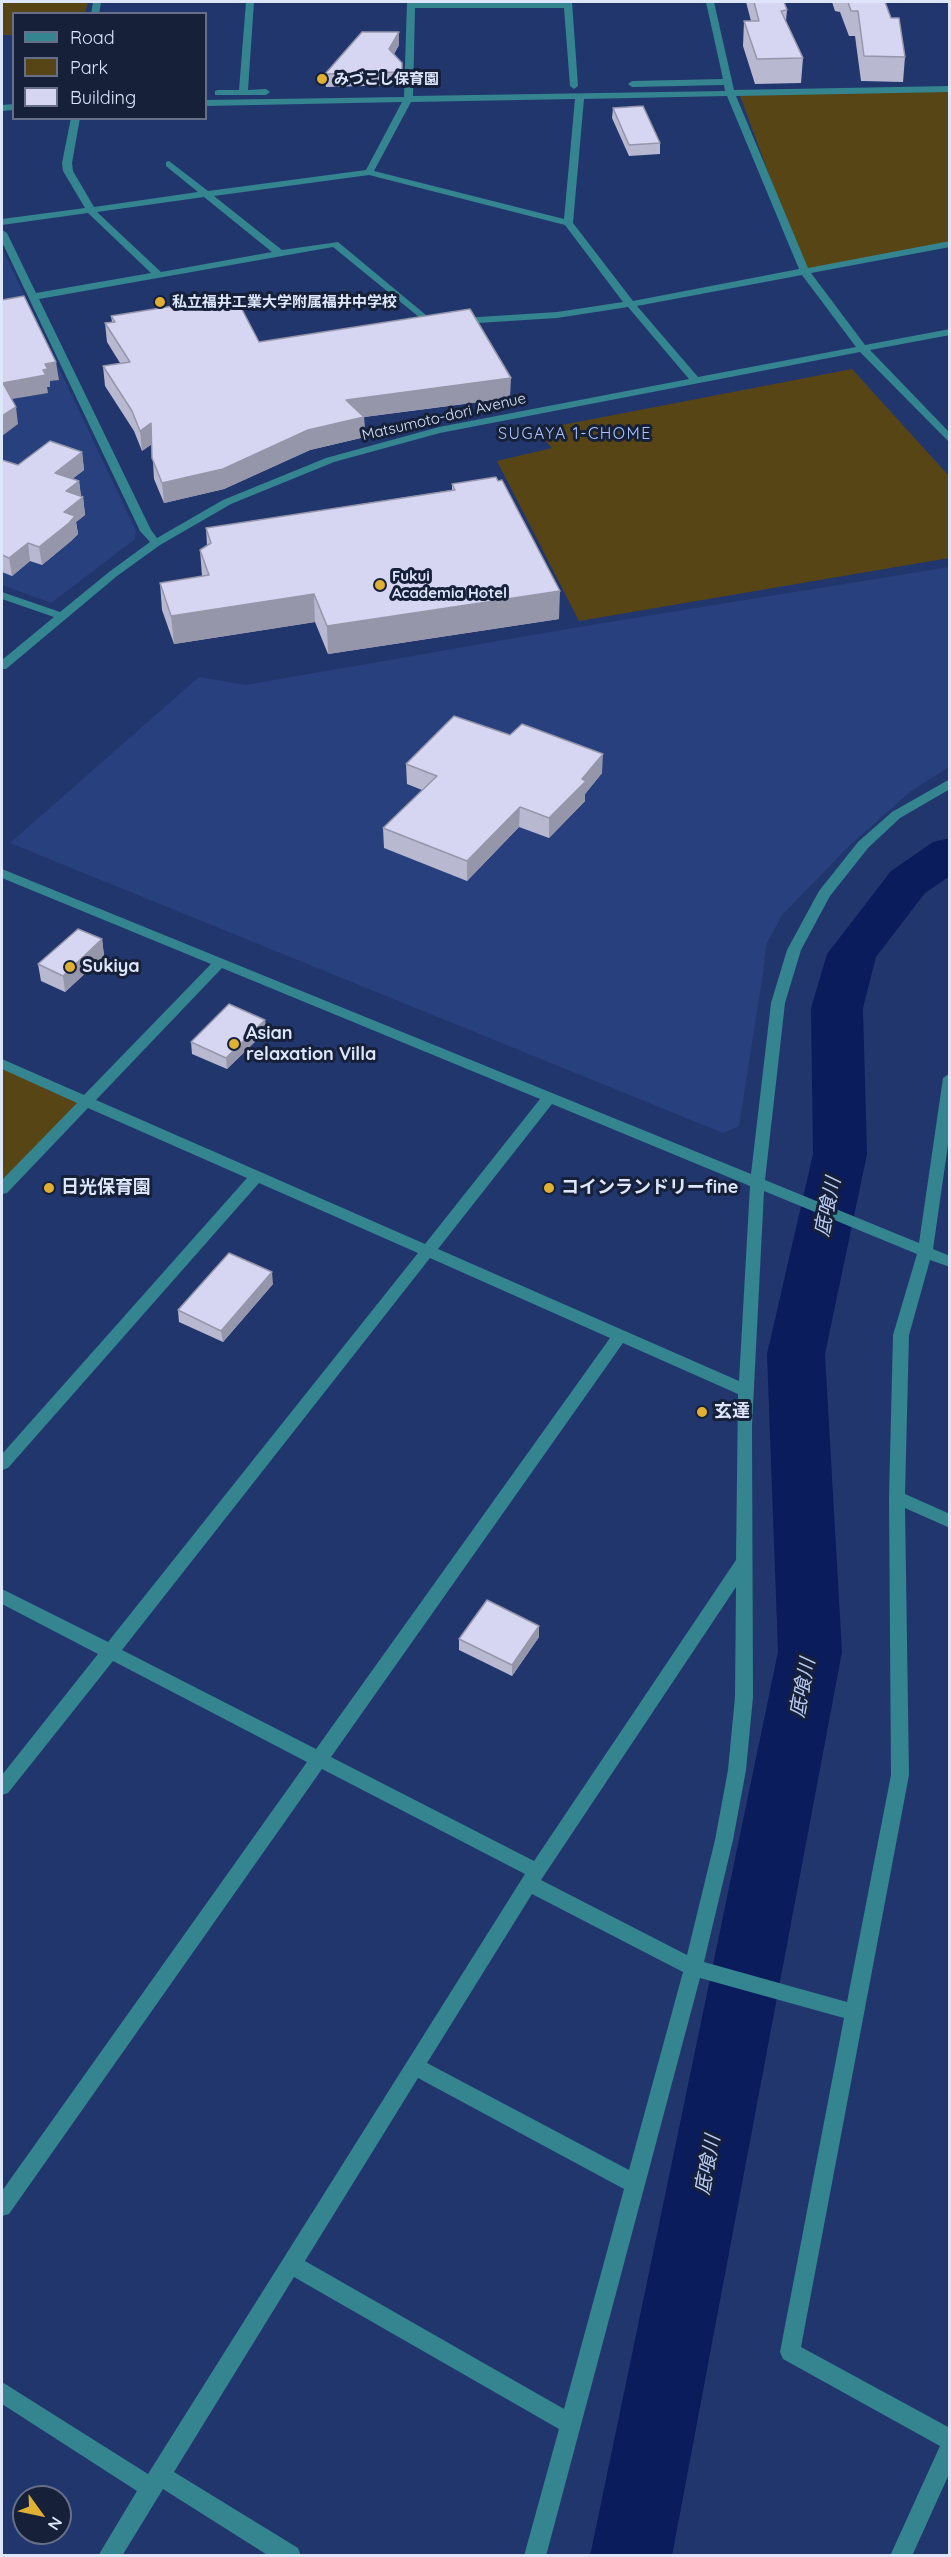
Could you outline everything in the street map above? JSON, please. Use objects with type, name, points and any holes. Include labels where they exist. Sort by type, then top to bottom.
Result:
[{"type":"street","points":[[243,92],[250,2]]},
{"type":"street","points":[[710,2],[730,93],[804,270],[862,348],[949,440]]},
{"type":"street","points":[[369,172],[408,94],[411,3],[568,3],[574,86]]},
{"type":"street","points":[[207,103],[574,86],[728,82]]},
{"type":"street","points":[[207,93],[580,96],[950,89]]},
{"type":"street","points":[[568,223],[580,96]]},
{"type":"street","points":[[76,120],[67,163],[68,171],[92,212],[159,275]]},
{"type":"street","points":[[169,164],[280,254]]},
{"type":"street","points":[[2,222],[92,212],[369,172],[568,223],[630,304],[696,381]]},
{"type":"street","points":[[2,233],[146,531],[156,543]]},
{"type":"street","points":[[33,297],[335,244],[430,323],[557,315],[630,304],[950,244]]},
{"type":"street","name":"Matsumoto-dori Avenue","points":[[2,666],[61,616],[156,543],[227,502],[300,471],[358,452],[439,430],[950,332]]},
{"type":"street","points":[[2,595],[61,616]]},
{"type":"street","points":[[535,2556],[693,1968],[724,1840],[737,1770],[744,1697],[746,1390],[757,1183],[778,1003],[794,950],[824,894],[863,845],[896,815],[950,783]]},
{"type":"street","points":[[2,873],[950,1262]]},
{"type":"street","points":[[2,1189],[220,962]]},
{"type":"street","points":[[2,1064],[746,1390]]},
{"type":"street","points":[[950,1078],[925,1251],[901,1335],[897,1497],[900,1775],[790,2352],[950,2440]]},
{"type":"street","points":[[2,1788],[550,1098]]},
{"type":"street","points":[[2,1464],[257,1176]]},
{"type":"street","points":[[2,2207],[620,1335]]},
{"type":"street","points":[[897,1497],[950,1522]]},
{"type":"street","points":[[109,2556],[532,1877],[744,1561]]},
{"type":"street","points":[[2,1596],[319,1759],[693,1968],[856,2013]]},
{"type":"street","points":[[415,2066],[635,2184]]},
{"type":"street","points":[[291,2264],[570,2424]]},
{"type":"street","points":[[2,2392],[290,2556]]},
{"type":"street","points":[[901,2556],[950,2447]]},
{"type":"shaded area","points":[[2,248],[136,531],[135,539],[51,603],[2,585]]},
{"type":"shaded area","points":[[949,567],[949,767],[911,791],[850,845],[782,915],[766,945],[739,1126],[723,1133],[10,843],[199,677],[246,685],[573,628]]},
{"type":"green space","points":[[2,2],[88,2],[85,12],[12,12],[12,35],[2,35]]},
{"type":"green space","points":[[949,89],[949,244],[804,270],[739,93]]},
{"type":"green space","points":[[852,369],[949,476],[949,558],[579,621],[497,461],[552,448],[536,430]]},
{"type":"green space","points":[[2,1064],[86,1101],[2,1189]]},
{"type":"building","points":[[754,2],[784,2],[787,10],[781,11],[803,58],[757,59],[744,21],[759,21]]},
{"type":"building","points":[[848,2],[885,2],[891,18],[899,18],[905,57],[864,56],[858,11],[851,11]]},
{"type":"building","points":[[362,32],[399,32],[389,49],[402,63],[402,72],[325,74]]},
{"type":"building","points":[[643,106],[660,143],[629,145],[613,108]]},
{"type":"building","points":[[24,296],[56,362],[45,364],[48,369],[43,370],[46,375],[3,383],[16,407],[2,416],[2,300]]},
{"type":"building","points":[[235,296],[259,342],[470,309],[511,378],[346,400],[364,417],[308,430],[223,469],[162,483],[152,458],[151,423],[140,431],[132,411],[103,366],[130,362],[105,323],[115,322],[111,316]]},
{"type":"building","points":[[50,441],[82,452],[55,473],[79,481],[66,491],[83,497],[64,512],[75,516],[69,523],[39,547],[28,543],[9,558],[2,555],[2,460],[18,465]]},
{"type":"building","points":[[496,477],[498,481],[502,480],[560,591],[327,626],[314,594],[171,616],[160,583],[209,575],[200,550],[211,543],[206,528],[455,490],[452,484]]},
{"type":"building","points":[[454,716],[510,735],[522,724],[603,754],[582,779],[586,781],[549,818],[520,807],[467,861],[383,828],[437,776],[406,764]]},
{"type":"building","points":[[78,929],[102,939],[63,976],[38,964]]},
{"type":"building","points":[[229,1004],[265,1020],[226,1058],[191,1042]]},
{"type":"building","points":[[229,1253],[272,1272],[221,1331],[178,1310]]},
{"type":"building","points":[[487,1600],[539,1626],[512,1665],[459,1639]]},
{"type":"waterway","name":"底喰川","points":[[631,2556],[810,1652],[796,1354],[840,1154],[837,1008],[852,954],[908,882],[950,853]]},
{"type":"place","name":"みづこし保育園","points":[[322,79]]},
{"type":"place","name":"私立福井工業大学附属福井中学校","points":[[160,302]]},
{"type":"place","name":"Fukui Academia Hotel","points":[[380,585]]},
{"type":"place","name":"Sukiya","points":[[70,967]]},
{"type":"place","name":"Asian relaxation Villa","points":[[234,1044]]},
{"type":"place","name":"日光保育園","points":[[49,1188]]},
{"type":"place","name":"コインランドリーfine","points":[[549,1188]]},
{"type":"place","name":"玄達","points":[[702,1412]]},
{"type":"district","name":"SUGAYA 1-CHOME","points":[[575,434]]}]
